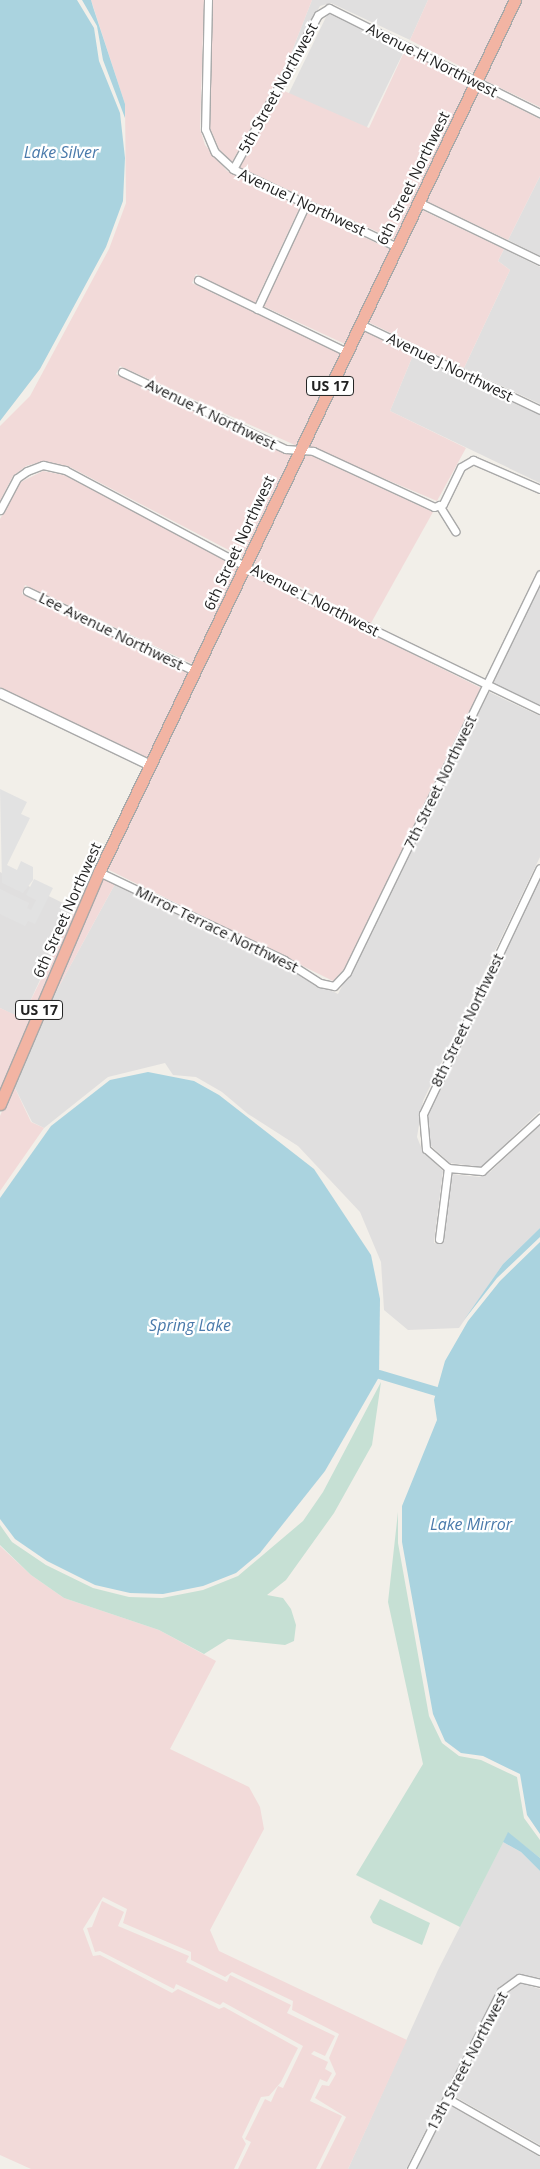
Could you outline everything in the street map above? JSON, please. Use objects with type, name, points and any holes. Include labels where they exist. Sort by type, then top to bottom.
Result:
[{"type":"highway","name":"6th Street Northwest","points":[[0,1104],[99,872],[515,0]]},
{"type":"street","name":"Avenue I Northwest","points":[[208,0],[205,61],[205,129],[215,152],[233,169],[397,247]]},
{"type":"street","name":"Avenue H Northwest","points":[[325,9],[540,113]]},
{"type":"street","name":"5th Street Northwest","points":[[233,169],[325,9]]},
{"type":"street","points":[[418,202],[540,261]]},
{"type":"street","points":[[257,309],[306,204]]},
{"type":"street","points":[[198,280],[347,352]]},
{"type":"street","name":"Avenue J Northwest","points":[[360,324],[540,410]]},
{"type":"street","name":"Avenue K Northwest","points":[[122,372],[257,436],[300,451],[313,451],[428,505],[439,505]]},
{"type":"street","points":[[455,531],[439,505],[461,467],[472,460],[540,489]]},
{"type":"street","name":"Avenue L Northwest","points":[[0,510],[17,478],[27,471],[43,466],[66,470],[245,565],[487,686],[540,710]]},
{"type":"street","name":"7th Street Northwest","points":[[334,986],[347,972],[540,574]]},
{"type":"street","name":"Lee Avenue Northwest","points":[[27,591],[195,671]]},
{"type":"street","points":[[0,692],[150,765]]},
{"type":"street","name":"8th Street Northwest","points":[[448,1168],[426,1149],[422,1114],[540,868]]},
{"type":"street","name":"Mirror Terrace Northwest","points":[[99,872],[284,960],[320,983],[334,986]]},
{"type":"street","points":[[439,1239],[448,1168],[482,1171],[540,1118]]},
{"type":"street","name":"13th Street Northwest","points":[[411,2169],[501,1991],[519,1978],[540,1983]]},
{"type":"street","points":[[448,2098],[540,2151]]},
{"type":"shaded area","points":[[91,0],[204,0],[200,129],[205,145],[227,171],[300,207],[255,303],[196,274],[192,283],[341,354],[297,446],[120,366],[116,374],[293,455],[244,558],[68,466],[44,461],[26,466],[13,476],[0,501],[0,426],[30,396],[109,249],[126,203],[125,104]]},
{"type":"shaded area","points":[[213,0],[312,0],[286,66],[232,162],[219,149],[210,128]]},
{"type":"shaded area","points":[[312,0],[428,0],[410,40],[331,3],[320,6],[286,66]]},
{"type":"shaded area","points":[[428,0],[510,0],[475,74],[410,40]]},
{"type":"shaded area","points":[[520,0],[540,0],[540,107],[482,79]]},
{"type":"shaded area","points":[[328,13],[404,50],[365,131],[289,94]]},
{"type":"shaded area","points":[[405,50],[470,83],[395,240],[239,167],[282,90],[369,128]]},
{"type":"shaded area","points":[[478,88],[540,119],[540,176],[508,240],[424,200]]},
{"type":"shaded area","points":[[540,176],[540,256],[508,240]]},
{"type":"shaded area","points":[[420,209],[504,249],[498,261],[510,270],[464,368],[366,321]]},
{"type":"shaded area","points":[[308,211],[390,249],[346,345],[264,306]]},
{"type":"shaded area","points":[[504,249],[540,267],[540,404],[464,368],[510,270],[498,261]]},
{"type":"shaded area","points":[[362,330],[413,355],[390,411],[466,448],[437,501],[307,446]]},
{"type":"shaded area","points":[[413,355],[540,415],[540,483],[390,411]]},
{"type":"shaded area","points":[[302,456],[312,456],[433,512],[371,623],[251,562]]},
{"type":"shaded area","points":[[43,471],[64,475],[239,567],[193,664],[25,585],[22,594],[189,674],[148,758],[0,687],[0,519],[21,482]]},
{"type":"shaded area","points":[[247,572],[481,688],[344,969],[333,981],[105,868]]},
{"type":"shaded area","points":[[540,584],[540,705],[493,683]]},
{"type":"shaded area","points":[[489,692],[540,716],[540,857],[423,1101],[417,1137],[423,1152],[443,1171],[434,1243],[443,1244],[451,1174],[479,1177],[490,1172],[540,1125],[540,1228],[503,1264],[459,1328],[408,1330],[384,1310],[381,1262],[360,1212],[298,1146],[248,1114],[222,1092],[196,1077],[173,1075],[165,1063],[108,1077],[44,1128],[32,1122],[13,1084],[39,1023],[115,884],[338,994]]},
{"type":"shaded area","points":[[0,789],[27,802],[21,814],[30,818],[7,865],[17,870],[21,861],[33,867],[33,880],[23,893],[2,883]]},
{"type":"shaded area","points":[[113,833],[0,1093],[0,1008],[22,1018]]},
{"type":"shaded area","points":[[0,872],[73,908],[22,1019],[0,1008]]},
{"type":"shaded area","points":[[101,877],[115,884],[39,1023]]},
{"type":"shaded area","points":[[540,878],[540,1111],[481,1167],[450,1163],[430,1145],[427,1115]]},
{"type":"shaded area","points":[[34,879],[53,888],[35,924],[28,921],[25,926],[0,914],[0,889],[29,903],[27,908],[31,910],[36,900],[26,895]]},
{"type":"shaded area","points":[[13,1084],[31,1122],[44,1128],[0,1191],[0,1116]]},
{"type":"shaded area","points":[[0,1546],[31,1575],[64,1598],[159,1630],[216,1661],[170,1749],[249,1787],[260,1807],[264,1829],[210,1930],[219,1951],[407,2040],[348,2169],[320,2169],[346,2117],[315,2098],[322,2085],[329,2086],[336,2074],[329,2058],[339,2034],[292,2010],[293,2001],[232,1972],[225,1977],[191,1960],[191,1952],[123,1923],[127,1909],[103,1897],[83,1929],[93,1956],[100,1955],[172,1993],[178,1989],[219,2009],[224,2007],[298,2048],[281,2082],[269,2096],[261,2097],[242,2137],[246,2144],[234,2169],[31,2169],[0,2155]]},
{"type":"shaded area","points":[[503,1842],[521,1852],[540,1871],[540,1978],[518,1974],[498,1988],[406,2169],[348,2169],[438,1970]]},
{"type":"shaded area","points":[[102,1901],[124,1912],[118,1926],[189,1956],[186,1962],[227,1982],[230,1975],[291,2005],[287,2013],[335,2036],[325,2056],[314,2051],[311,2054],[328,2062],[325,2069],[332,2073],[327,2082],[320,2079],[310,2101],[342,2116],[316,2169],[238,2169],[251,2142],[245,2139],[265,2099],[271,2102],[278,2086],[283,2088],[303,2046],[223,2002],[220,2005],[176,1984],[174,1989],[100,1951],[95,1952],[87,1928],[92,1927]]},
{"type":"shaded area","points":[[521,1983],[540,1989],[540,2145],[454,2096],[502,1998]]},
{"type":"shaded area","points":[[449,2105],[540,2157],[540,2169],[416,2169]]},
{"type":"green space","points":[[381,1382],[372,1445],[334,1513],[286,1580],[267,1595],[283,1598],[291,1609],[296,1625],[294,1641],[285,1645],[228,1639],[204,1654],[159,1630],[64,1598],[31,1575],[0,1545],[0,1525],[12,1542],[46,1565],[93,1588],[129,1597],[162,1598],[203,1590],[238,1576],[303,1521],[323,1492]]},
{"type":"green space","points":[[398,1512],[398,1543],[429,1716],[442,1743],[459,1756],[481,1760],[517,1777],[524,1818],[540,1840],[540,1858],[508,1833],[460,1927],[356,1875],[423,1764],[388,1602]]},
{"type":"green space","points":[[380,1899],[430,1923],[422,1945],[373,1923],[370,1917]]},
{"type":"water","name":"Lake Silver","points":[[0,0],[77,0],[94,28],[99,61],[120,113],[125,158],[123,201],[106,247],[40,369],[0,421]]},
{"type":"water","points":[[82,0],[91,0],[125,104],[125,118],[103,60],[97,26]]},
{"type":"water","name":"Spring Lake","points":[[148,1072],[194,1081],[219,1095],[314,1169],[371,1255],[380,1299],[379,1377],[325,1471],[260,1553],[236,1573],[203,1586],[163,1594],[130,1593],[95,1585],[47,1561],[15,1539],[0,1519],[0,1198],[51,1126],[110,1080]]},
{"type":"water","points":[[540,1228],[540,1237],[497,1278],[464,1320],[503,1264]]},
{"type":"water","name":"Lake Mirror","points":[[540,1242],[540,1834],[527,1815],[520,1774],[483,1756],[461,1753],[445,1741],[433,1714],[402,1542],[402,1506],[437,1420],[434,1400],[445,1361],[468,1321],[500,1281]]},
{"type":"water","points":[[508,1832],[540,1858],[540,1871],[521,1852],[503,1842]]},
{"type":"waterway","points":[[379,1374],[436,1391]]}]
